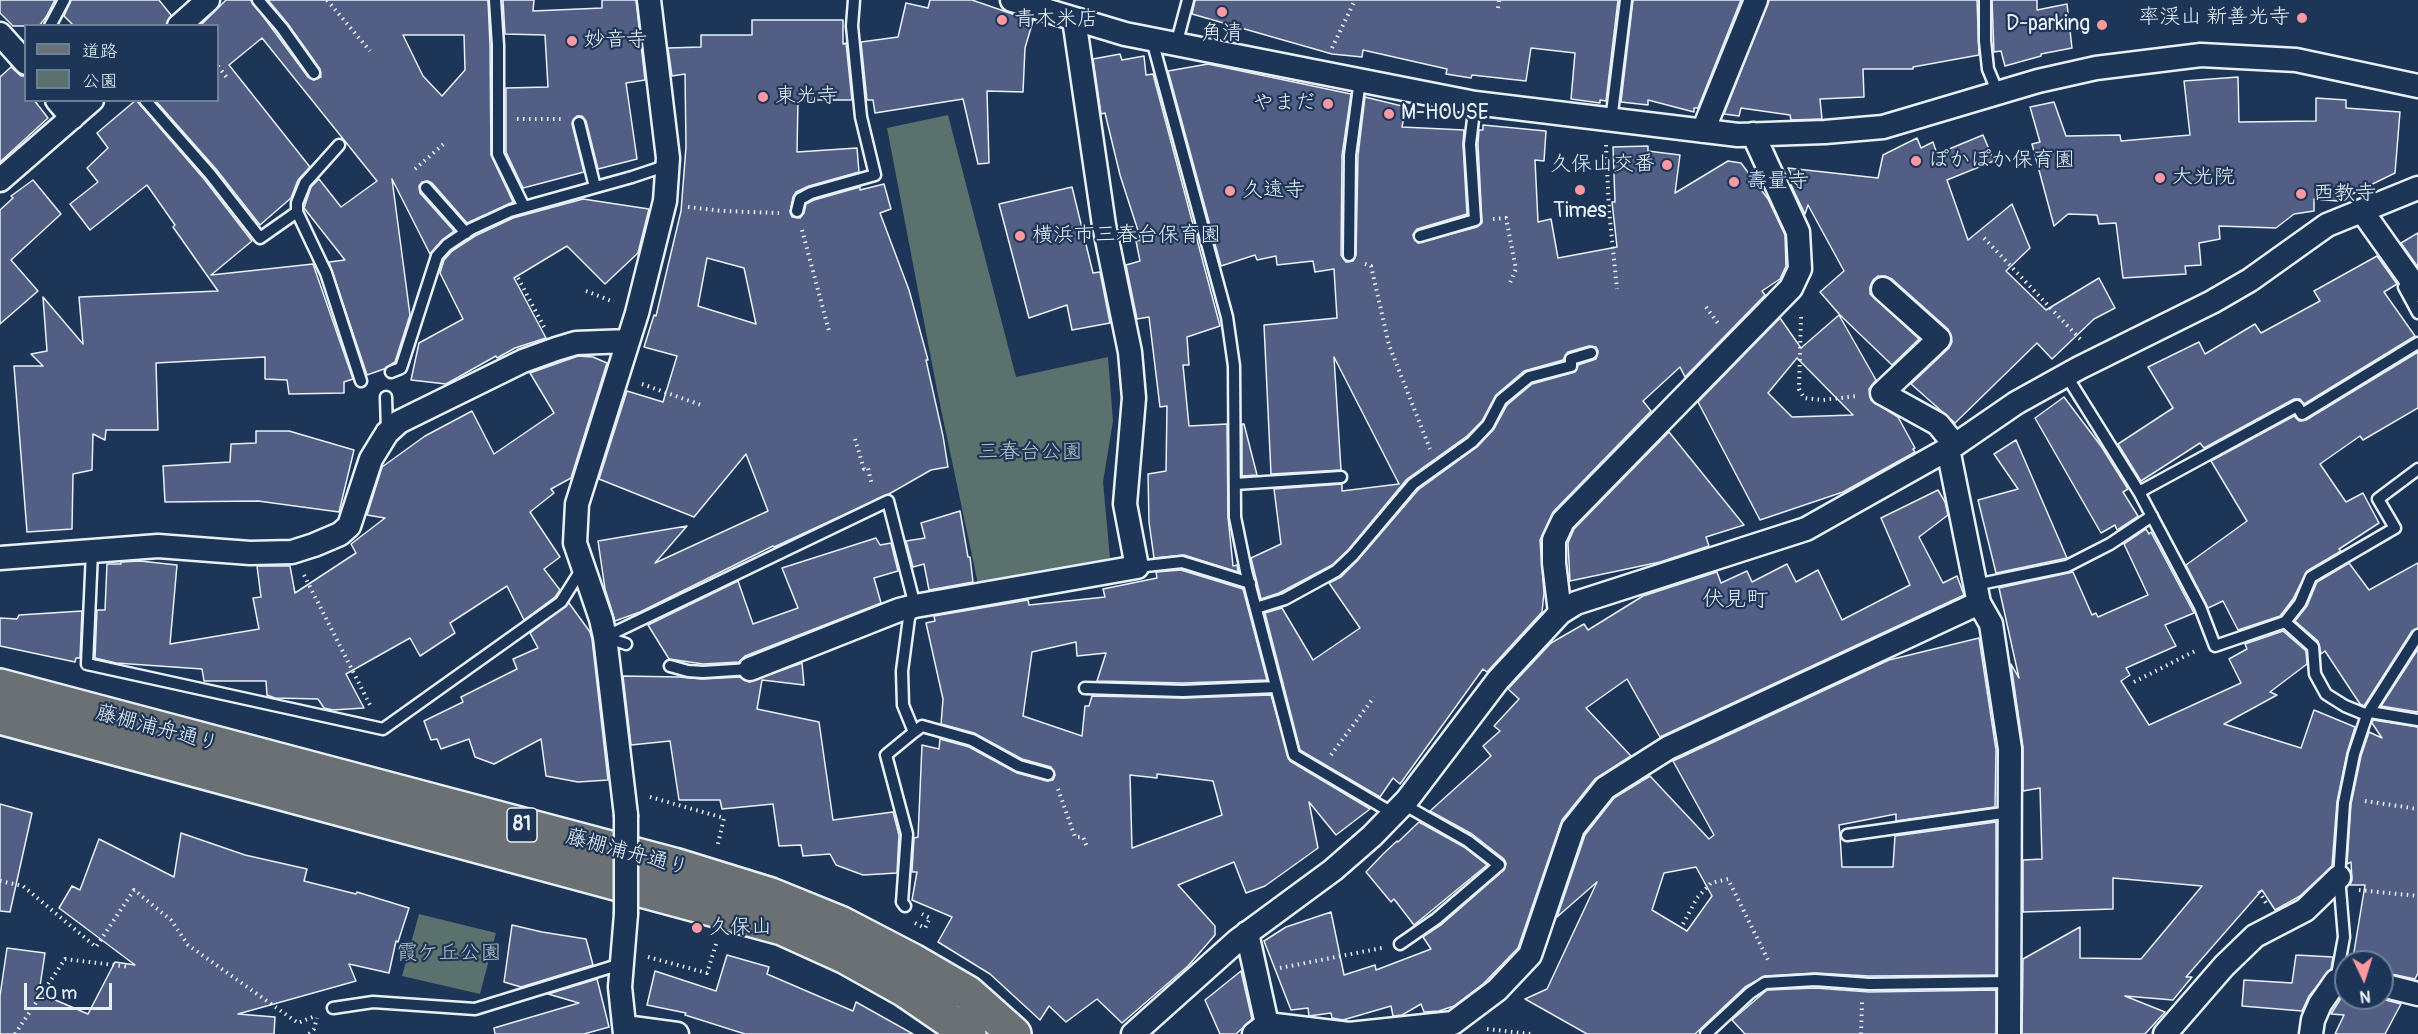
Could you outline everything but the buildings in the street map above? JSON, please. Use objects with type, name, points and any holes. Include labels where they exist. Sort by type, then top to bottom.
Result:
[{"type":"main road","name":"藤棚浦舟通り","points":[[0,686],[674,865],[771,895],[840,923],[914,960],[968,993],[1014,1034]]},
{"type":"main road","name":"藤棚浦舟通り","points":[[0,717],[782,928],[846,957],[895,984],[969,1034]]},
{"type":"street","points":[[649,0],[659,67],[668,165],[665,201],[628,340],[577,504],[575,543],[583,567],[616,640],[626,815],[626,914],[620,987],[625,1030],[677,1034]]},
{"type":"street","points":[[1012,0],[1152,40],[1320,71],[1475,104],[1703,131],[1753,134],[1825,132],[1883,127],[2038,81],[2096,68],[2201,55],[2296,60],[2418,86]]},
{"type":"street","points":[[1703,131],[1756,0]]},
{"type":"street","points":[[182,24],[200,3]]},
{"type":"street","points":[[750,669],[898,610],[1137,567],[1125,504],[1134,398],[1130,352],[1104,225],[1074,19]]},
{"type":"street","points":[[0,34],[24,61]]},
{"type":"street","points":[[59,102],[72,118]]},
{"type":"street","points":[[0,180],[90,102]]},
{"type":"street","points":[[1560,613],[1554,563],[1554,540],[1563,521],[1791,288],[1800,269],[1798,232],[1753,134]]},
{"type":"street","points":[[1133,1034],[1247,933],[1333,870],[1372,836],[1398,809],[1498,680],[1560,613],[1576,603],[1806,529],[1951,447],[2016,403],[2250,280],[2327,225],[2418,188]]},
{"type":"street","points":[[2362,211],[2414,284]]},
{"type":"street","points":[[1883,289],[1939,339],[1882,393],[1938,424],[1951,447],[1977,594],[1991,624],[2010,748],[2010,1034]]},
{"type":"street","points":[[0,558],[158,546],[250,553],[292,552],[339,534],[349,526],[371,459],[387,433],[399,422],[522,361],[576,343],[628,340]]},
{"type":"street","points":[[1247,933],[1256,972],[1261,1029],[1349,1034],[1458,1024],[1497,990],[1530,956],[1573,828],[1605,788],[1668,748],[1977,594]]},
{"type":"street","points":[[2165,1034],[2224,966],[2254,936],[2305,910],[2340,882]]},
{"type":"street","points":[[2394,988],[2418,994]]},
{"type":"street","points":[[2311,1034],[2317,1012],[2334,991]]},
{"type":"lane","points":[[51,24],[64,0]]},
{"type":"lane","points":[[258,0],[315,73]]},
{"type":"lane","points":[[495,0],[498,154],[524,207]]},
{"type":"lane","points":[[797,211],[800,200],[811,193],[875,175],[861,117],[852,26],[854,0]]},
{"type":"lane","points":[[1176,45],[1188,0]]},
{"type":"lane","points":[[1611,121],[1626,0]]},
{"type":"lane","points":[[1985,0],[1987,60],[1998,93]]},
{"type":"lane","points":[[1152,40],[1227,317],[1234,366],[1235,517],[1294,755],[1398,809],[1468,841],[1499,865],[1436,919],[1400,944]]},
{"type":"lane","points":[[1349,255],[1350,155],[1360,80]]},
{"type":"lane","points":[[147,102],[210,174],[260,238],[297,212]]},
{"type":"lane","points":[[1420,236],[1474,220],[1470,144],[1475,104]]},
{"type":"lane","points":[[579,123],[596,187]]},
{"type":"lane","points":[[339,145],[305,183],[297,203],[297,212],[326,273],[361,381]]},
{"type":"lane","points":[[391,372],[401,368],[437,256],[447,245],[510,210],[668,165]]},
{"type":"lane","points":[[426,188],[466,233]]},
{"type":"lane","points":[[2414,284],[2402,284],[2418,313]]},
{"type":"lane","points":[[2139,492],[2298,406],[2302,414],[2418,343]]},
{"type":"lane","points":[[1256,608],[1285,599],[1336,571],[1353,555],[1413,484],[1472,442],[1488,426],[1501,400],[1529,377],[1571,366],[1571,359],[1591,353]]},
{"type":"lane","points":[[2066,375],[2139,492],[2200,607],[2215,646],[2285,622],[2300,603],[2311,576],[2395,528],[2378,500],[2418,469]]},
{"type":"lane","points":[[386,398],[387,433]]},
{"type":"lane","points":[[1235,484],[1341,477]]},
{"type":"lane","points":[[616,640],[888,501],[915,606],[909,618],[902,671],[903,705],[914,732]]},
{"type":"lane","points":[[1977,594],[2067,566],[2110,544],[2152,516]]},
{"type":"lane","points":[[92,552],[87,664],[383,729],[561,602],[583,567]]},
{"type":"lane","points":[[1137,567],[1182,562],[1250,583]]},
{"type":"lane","points":[[2285,622],[2313,647],[2315,674],[2326,694],[2345,706],[2368,713],[2418,720]]},
{"type":"lane","points":[[2343,950],[2340,882],[2344,798],[2354,754],[2368,713],[2418,635]]},
{"type":"lane","points":[[670,666],[703,672],[750,669]]},
{"type":"lane","points":[[1085,688],[1183,691],[1276,687]]},
{"type":"lane","points":[[905,906],[902,902],[907,834],[886,755],[922,726],[972,741],[1019,766],[1048,774]]},
{"type":"lane","points":[[1847,835],[2010,812]]},
{"type":"lane","points":[[333,1008],[374,1002],[475,1009],[622,957]]},
{"type":"lane","points":[[1706,1034],[1750,993],[1765,984],[1815,980],[1863,984],[2010,982]]},
{"type":"path","points":[[327,0],[370,51]]},
{"type":"path","points":[[1320,71],[1355,0]]},
{"type":"path","points":[[1498,8],[1499,0]]},
{"type":"path","points":[[219,67],[228,79]]},
{"type":"path","points":[[498,120],[565,119],[579,123]]},
{"type":"path","points":[[1611,121],[1605,151],[1617,289]]},
{"type":"path","points":[[426,188],[414,178],[413,171],[446,142]]},
{"type":"path","points":[[665,201],[697,209],[722,211],[770,213],[797,211],[829,331]]},
{"type":"path","points":[[1474,220],[1506,218],[1516,269],[1510,283]]},
{"type":"path","points":[[1984,238],[2099,358]]},
{"type":"path","points":[[1349,255],[1371,266],[1389,345],[1434,459]]},
{"type":"path","points":[[518,278],[556,349]]},
{"type":"path","points":[[586,291],[617,303]]},
{"type":"path","points":[[1801,312],[1799,389],[1804,398],[1823,400],[1882,393]]},
{"type":"path","points":[[617,375],[704,406]]},
{"type":"path","points":[[855,440],[864,469],[868,468],[880,505]]},
{"type":"path","points":[[292,552],[383,729]]},
{"type":"path","points":[[2134,682],[2213,642]]},
{"type":"path","points":[[1320,770],[1374,697]]},
{"type":"path","points":[[1048,774],[1056,783],[1075,837],[1083,837],[1087,847]]},
{"type":"path","points":[[2344,798],[2418,809]]},
{"type":"path","points":[[660,800],[724,818],[716,852]]},
{"type":"path","points":[[1683,924],[1697,898],[1711,883],[1728,879],[1779,982]]},
{"type":"path","points":[[0,881],[23,886],[96,947],[134,890],[171,920],[188,945],[298,1023],[318,1015],[314,1029],[309,1034]]},
{"type":"path","points":[[2340,882],[2418,896]]},
{"type":"path","points":[[622,957],[707,973],[720,932]]},
{"type":"path","points":[[1256,972],[1354,955],[1400,944]]},
{"type":"path","points":[[15,1034],[65,959],[130,967]]},
{"type":"path","points":[[1861,1034],[1863,984]]},
{"type":"path","points":[[1458,1024],[1531,1034]]},
{"type":"green space","name":"三春台公園","points":[[948,115],[1016,377],[1108,357],[1113,421],[1103,482],[1110,558],[978,584],[938,395],[887,128]]},
{"type":"green space","name":"霞ケ丘公園","points":[[419,914],[496,933],[480,994],[402,976]]},
{"type":"place","name":"角清","points":[[1222,12]]},
{"type":"place","name":"率渓山 新善光寺","points":[[2302,18]]},
{"type":"place","name":"青木米店","points":[[1002,20]]},
{"type":"place","name":"D-parking","points":[[2102,25]]},
{"type":"place","name":"妙音寺","points":[[572,41]]},
{"type":"place","name":"東光寺","points":[[763,97]]},
{"type":"place","name":"やまだ","points":[[1328,104]]},
{"type":"place","name":"M-HOUSE","points":[[1389,114]]},
{"type":"place","name":"ぽかぽか保育園","points":[[1916,161]]},
{"type":"place","name":"久保山交番","points":[[1667,165]]},
{"type":"place","name":"大光院","points":[[2160,178]]},
{"type":"place","name":"壽量寺","points":[[1734,182]]},
{"type":"place","name":"Times","points":[[1580,190]]},
{"type":"place","name":"久遠寺","points":[[1230,191]]},
{"type":"place","name":"西教寺","points":[[2301,194]]},
{"type":"place","name":"横浜市三春台保育園","points":[[1020,236]]},
{"type":"place","name":"久保山","points":[[697,928]]},
{"type":"district","name":"伏見町","points":[[1735,600]]}]
